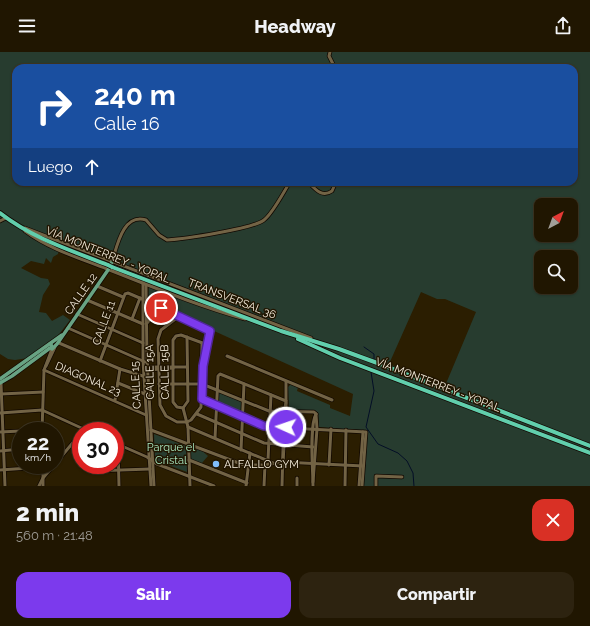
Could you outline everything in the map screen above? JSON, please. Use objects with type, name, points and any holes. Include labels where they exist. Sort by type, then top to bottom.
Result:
[{"type":"highway","name":"VÍA MONTERREY - YOPAL","points":[[0,213],[7,219],[40,239],[260,324],[339,349],[380,364],[590,446]]},
{"type":"highway","name":"VÍA MONTERREY - YOPAL","points":[[281,331],[364,366],[590,453]]},
{"type":"main road","name":"CALLE 12","points":[[63,335],[110,266]]},
{"type":"main road","points":[[0,382],[12,376],[59,342],[63,335]]},
{"type":"main road","points":[[52,347],[63,335]]},
{"type":"street","points":[[330,52],[330,58],[333,64]]},
{"type":"street","points":[[110,266],[125,226],[134,220],[146,220],[159,235],[167,240],[232,230],[258,224],[267,217],[287,186]]},
{"type":"street","points":[[312,186],[318,192],[325,194],[332,192],[334,186]]},
{"type":"street","points":[[0,221],[7,219]]},
{"type":"street","name":"TRANSVERSAL 36","points":[[7,219],[110,266],[144,284],[222,313],[260,324]]},
{"type":"street","name":"TRANSVERSAL 36","points":[[110,266],[339,349]]},
{"type":"street","name":"CALLE 15","points":[[144,284],[145,362],[148,368],[145,394],[151,486]]},
{"type":"street","points":[[97,286],[123,297]]},
{"type":"street","name":"CALLE 11","points":[[100,361],[123,297],[128,293],[143,299]]},
{"type":"street","points":[[132,319],[143,299],[209,330],[211,333],[203,366]]},
{"type":"street","points":[[87,300],[145,323],[161,308]]},
{"type":"street","points":[[77,314],[143,343]]},
{"type":"street","name":"CALLE 15A","points":[[178,316],[159,333],[159,384],[162,411],[171,420],[177,422],[187,422]]},
{"type":"street","points":[[68,328],[145,362]]},
{"type":"street","name":"CALLE 15","points":[[145,329],[143,343],[151,430],[154,486]]},
{"type":"street","name":"CALLE 15B","points":[[183,408],[174,405],[173,340],[176,336],[181,335],[187,337]]},
{"type":"street","points":[[190,486],[188,427],[183,408],[188,402],[187,337],[202,344],[208,345]]},
{"type":"street","points":[[59,342],[100,361],[146,377]]},
{"type":"street","points":[[187,422],[197,414],[201,407],[203,366],[202,344]]},
{"type":"street","points":[[42,422],[44,369],[52,347]]},
{"type":"street","points":[[227,356],[332,400]]},
{"type":"street","points":[[148,368],[187,367]]},
{"type":"street","name":"DIAGONAL 23","points":[[44,369],[146,415]]},
{"type":"street","points":[[115,400],[120,369]]},
{"type":"street","points":[[215,438],[218,376],[221,374],[286,402]]},
{"type":"street","points":[[0,382],[1,432],[5,469],[5,486]]},
{"type":"street","points":[[282,486],[286,382]]},
{"type":"street","points":[[118,383],[145,394]]},
{"type":"street","points":[[159,384],[202,384],[269,411],[314,412],[316,414],[316,428],[313,484]]},
{"type":"street","points":[[241,450],[244,384]]},
{"type":"street","points":[[1,394],[43,392]]},
{"type":"street","points":[[268,460],[269,411],[271,395]]},
{"type":"street","points":[[202,399],[269,427],[316,428],[364,432],[362,486]]},
{"type":"street","points":[[1,413],[42,410],[72,424]]},
{"type":"street","points":[[197,414],[242,434],[268,443],[313,447]]},
{"type":"street","points":[[188,427],[273,463]]},
{"type":"street","points":[[314,464],[313,447],[316,428]]},
{"type":"street","points":[[329,464],[331,429]]},
{"type":"street","points":[[151,430],[240,464],[266,465],[283,462],[362,466]]},
{"type":"street","points":[[344,486],[346,430]]},
{"type":"street","points":[[1,432],[12,431]]},
{"type":"street","points":[[64,454],[72,445]]},
{"type":"street","points":[[124,447],[153,461],[214,486]]},
{"type":"street","points":[[2,451],[12,450]]},
{"type":"street","points":[[189,460],[246,484],[250,453]]},
{"type":"street","points":[[264,486],[266,465]]},
{"type":"street","points":[[359,486],[362,466]]},
{"type":"street","points":[[0,470],[12,468]]},
{"type":"street","points":[[124,470],[150,468]]},
{"type":"street","points":[[43,474],[43,486]]},
{"type":"street","points":[[40,486],[43,478],[47,474]]},
{"type":"street","points":[[118,474],[119,486]]},
{"type":"street","points":[[376,486],[376,476],[402,477]]},
{"type":"street","points":[[297,478],[297,486]]},
{"type":"green space","points":[[0,52],[590,52],[590,486],[361,486],[364,431],[319,427],[318,412],[289,410],[288,387],[291,384],[298,387],[297,391],[330,405],[330,408],[350,416],[353,394],[148,301],[149,281],[60,247],[58,254],[53,257],[51,263],[46,258],[44,264],[31,261],[21,268],[41,278],[48,279],[50,284],[43,295],[39,312],[46,313],[52,321],[63,315],[70,320],[57,337],[28,358],[15,360],[8,359],[0,354]],"holes":[[[421,292],[437,299],[445,299],[476,312],[445,386],[389,364]]]},
{"type":"green space","points":[[218,391],[242,401],[242,415],[217,404]]},
{"type":"green space","name":"Parque el Cristal","points":[[154,434],[186,446],[187,472],[155,460]]},
{"type":"green space","points":[[189,444],[200,449],[208,456],[201,464],[190,459]]},
{"type":"waterway","points":[[364,347],[374,354],[374,361]]},
{"type":"waterway","points":[[371,372],[374,391],[366,427],[378,444],[398,453],[407,461],[413,473],[414,486]]},
{"type":"place","name":"ALFALLO GYM","points":[[216,464]]},
{"type":"route","points":[[161,308],[209,330],[211,333],[203,366],[202,399],[264,426],[286,427]]}]
